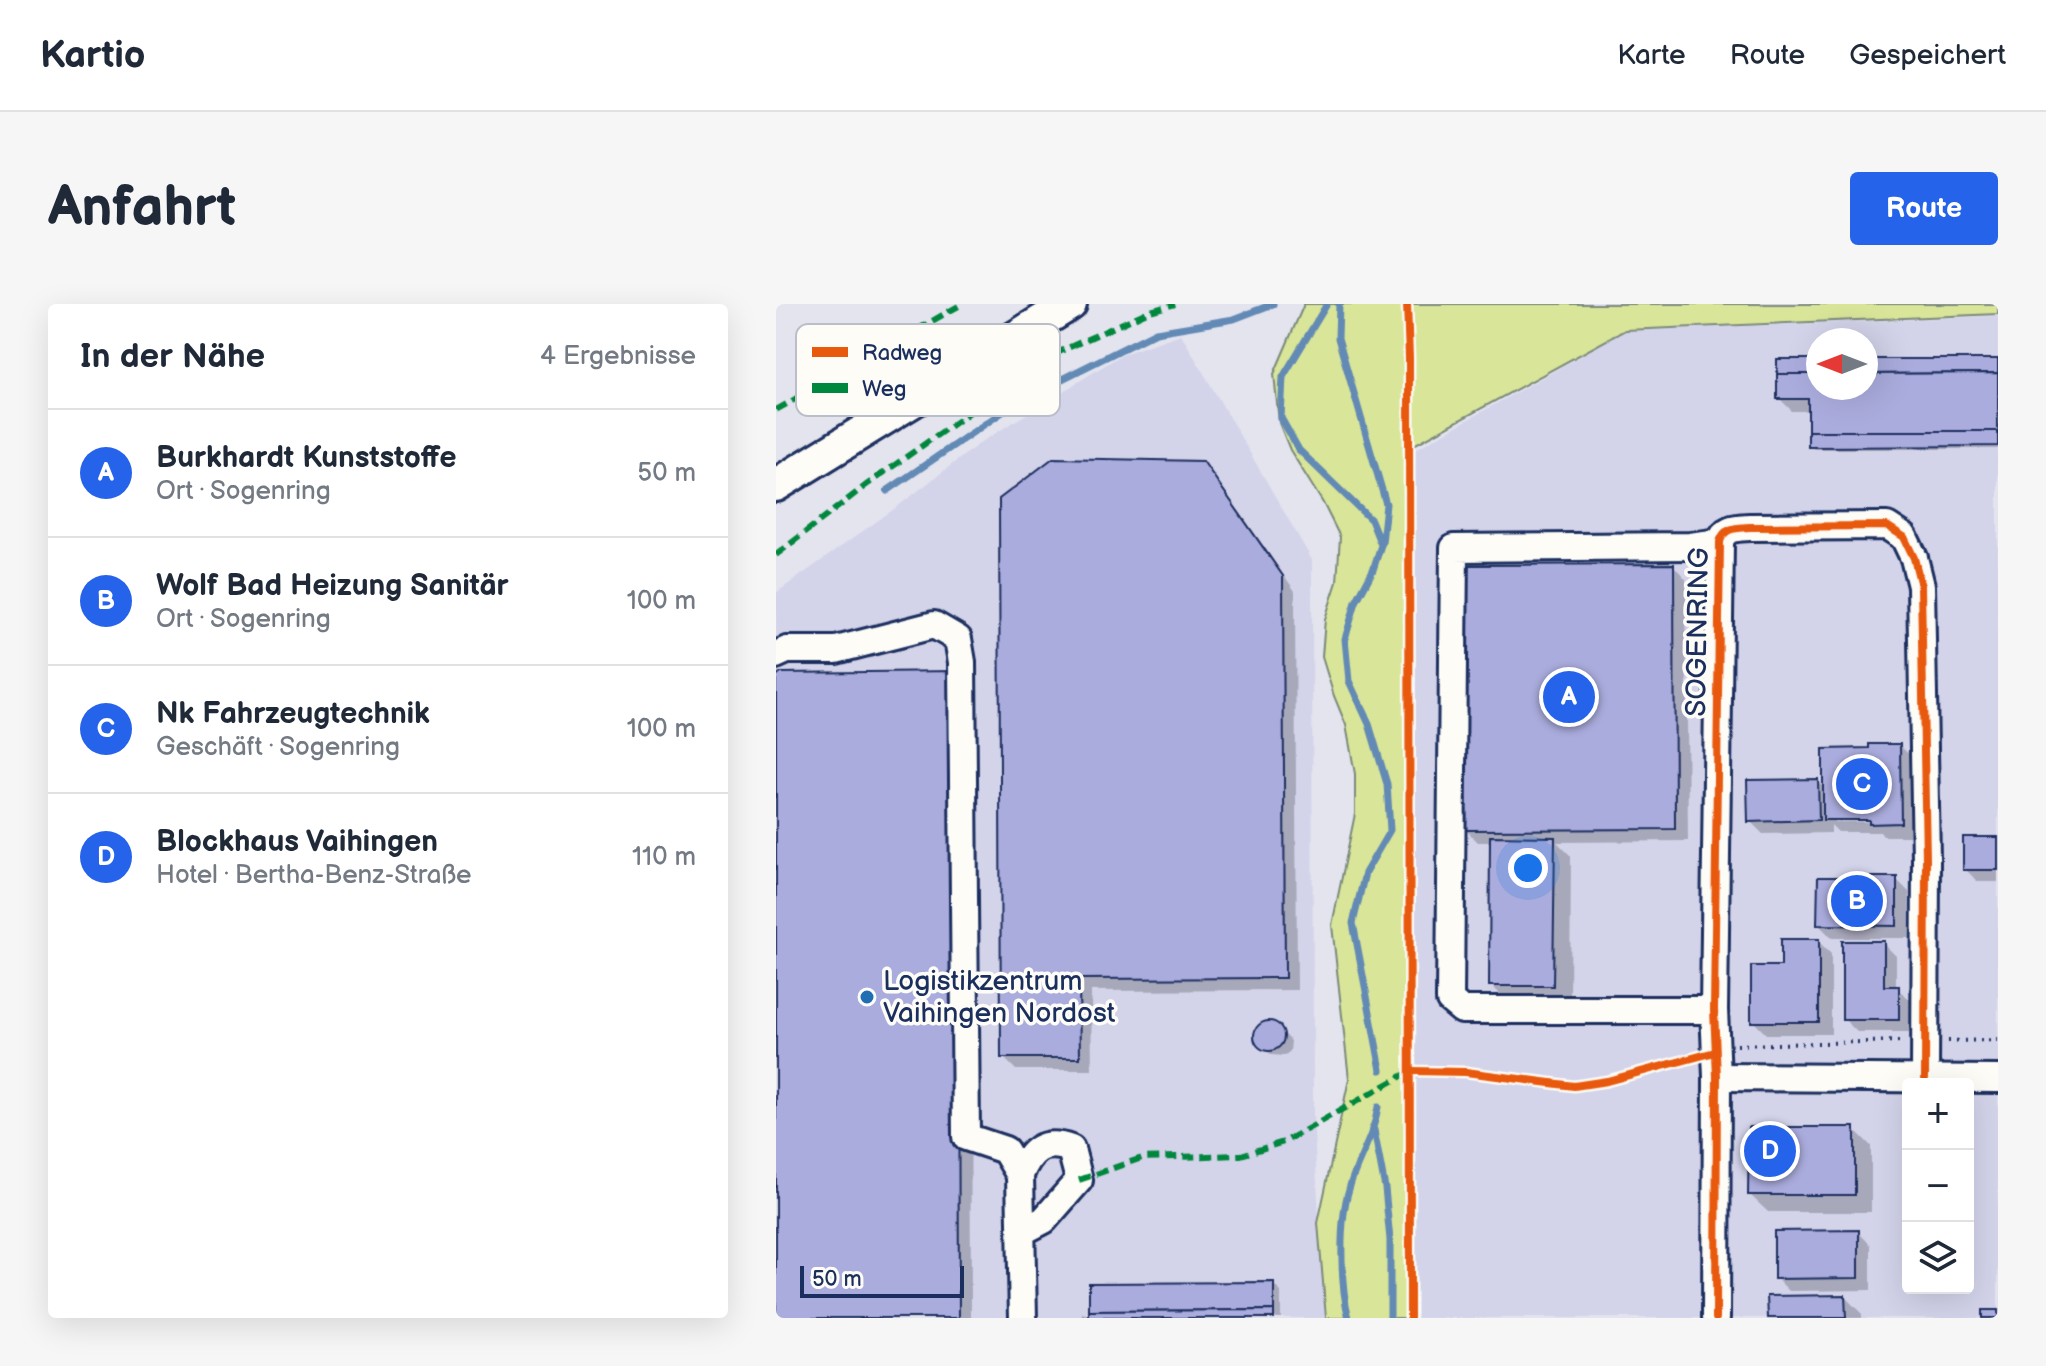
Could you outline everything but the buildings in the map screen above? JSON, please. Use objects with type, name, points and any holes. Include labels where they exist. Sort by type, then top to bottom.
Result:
[{"type":"main road","points":[[1038,324],[1070,304]]},
{"type":"main road","points":[[776,485],[888,416]]},
{"type":"street","name":"SOGENRING","points":[[1716,1318],[1714,1010],[1720,542],[1722,534],[1728,529],[1887,526],[1904,537],[1914,558],[1921,586],[1924,703],[1925,1078]]},
{"type":"street","points":[[1714,1010],[1462,1010],[1450,1000],[1454,548],[1690,546],[1720,542]]},
{"type":"street","points":[[776,655],[787,650],[836,650],[934,625],[958,639],[962,662],[966,1137],[1005,1150],[1020,1175]]},
{"type":"street","points":[[1716,1065],[1925,1078]]},
{"type":"street","points":[[1974,1079],[1998,1079]]},
{"type":"street","points":[[1023,1231],[1044,1220],[1079,1180],[1071,1149],[1049,1145],[1037,1150],[1027,1159],[1020,1175],[1023,1318]]},
{"type":"path","points":[[1716,1065],[1741,1044],[1998,1040]]},
{"type":"shaded area","points":[[1998,316],[1998,1318],[1416,1318],[1414,450],[1625,331]]},
{"type":"shaded area","points":[[1181,334],[1312,560],[1313,1116],[1325,1318],[776,1318],[776,593],[980,443],[1023,416],[1060,416],[1060,393],[1123,354]]},
{"type":"green space","points":[[1304,304],[1405,304],[1410,1318],[1326,1318],[1318,1223],[1349,1079],[1332,925],[1355,814],[1355,774],[1346,725],[1322,657],[1325,619],[1337,582],[1340,537],[1290,450],[1279,423],[1274,374]]},
{"type":"green space","points":[[1410,304],[1998,304],[1998,314],[1625,330],[1412,446]]},
{"type":"waterway","points":[[1060,380],[1156,332],[1234,319],[1273,304]]},
{"type":"waterway","points":[[1327,304],[1283,377],[1281,418],[1299,450],[1371,520],[1381,545],[1373,570],[1356,602],[1345,639],[1349,681],[1369,724],[1387,784],[1390,830],[1365,873],[1353,923],[1381,1070]]},
{"type":"waterway","points":[[1339,304],[1338,338],[1386,504],[1382,543]]},
{"type":"waterway","points":[[887,491],[997,416]]},
{"type":"waterway","points":[[1349,1318],[1342,1272],[1346,1202],[1378,1107]]},
{"type":"waterway","points":[[1374,1130],[1385,1188],[1390,1240],[1390,1318]]},
{"type":"marked path","points":[[927,324],[962,304]]},
{"type":"marked path","points":[[1060,352],[1147,312],[1175,304]]},
{"type":"marked path","points":[[776,410],[796,399]]},
{"type":"marked path","points":[[776,555],[865,486],[964,416]]},
{"type":"marked path","points":[[1079,1180],[1142,1158],[1241,1155],[1284,1142],[1416,1071]]},
{"type":"cycle path","points":[[1407,304],[1410,1318]]},
{"type":"cycle path","points":[[1716,1318],[1717,1077],[1714,1010],[1720,542],[1724,533],[1731,529],[1887,526],[1904,537],[1914,558],[1921,586],[1926,859],[1925,1078]]},
{"type":"cycle path","points":[[1411,1071],[1466,1072],[1574,1086],[1607,1081],[1715,1052]]},
{"type":"place","name":"Burkhardt Kunststoffe","points":[[1569,697]]},
{"type":"place","name":"Nk Fahrzeugtechnik","points":[[1862,784]]},
{"type":"place","name":"Wolf Bad Heizung Sanitär","points":[[1857,901]]},
{"type":"place","name":"Logistikzentrum Vaihingen Nordost","points":[[867,997]]},
{"type":"place","name":"Blockhaus Vaihingen","points":[[1770,1151]]}]
